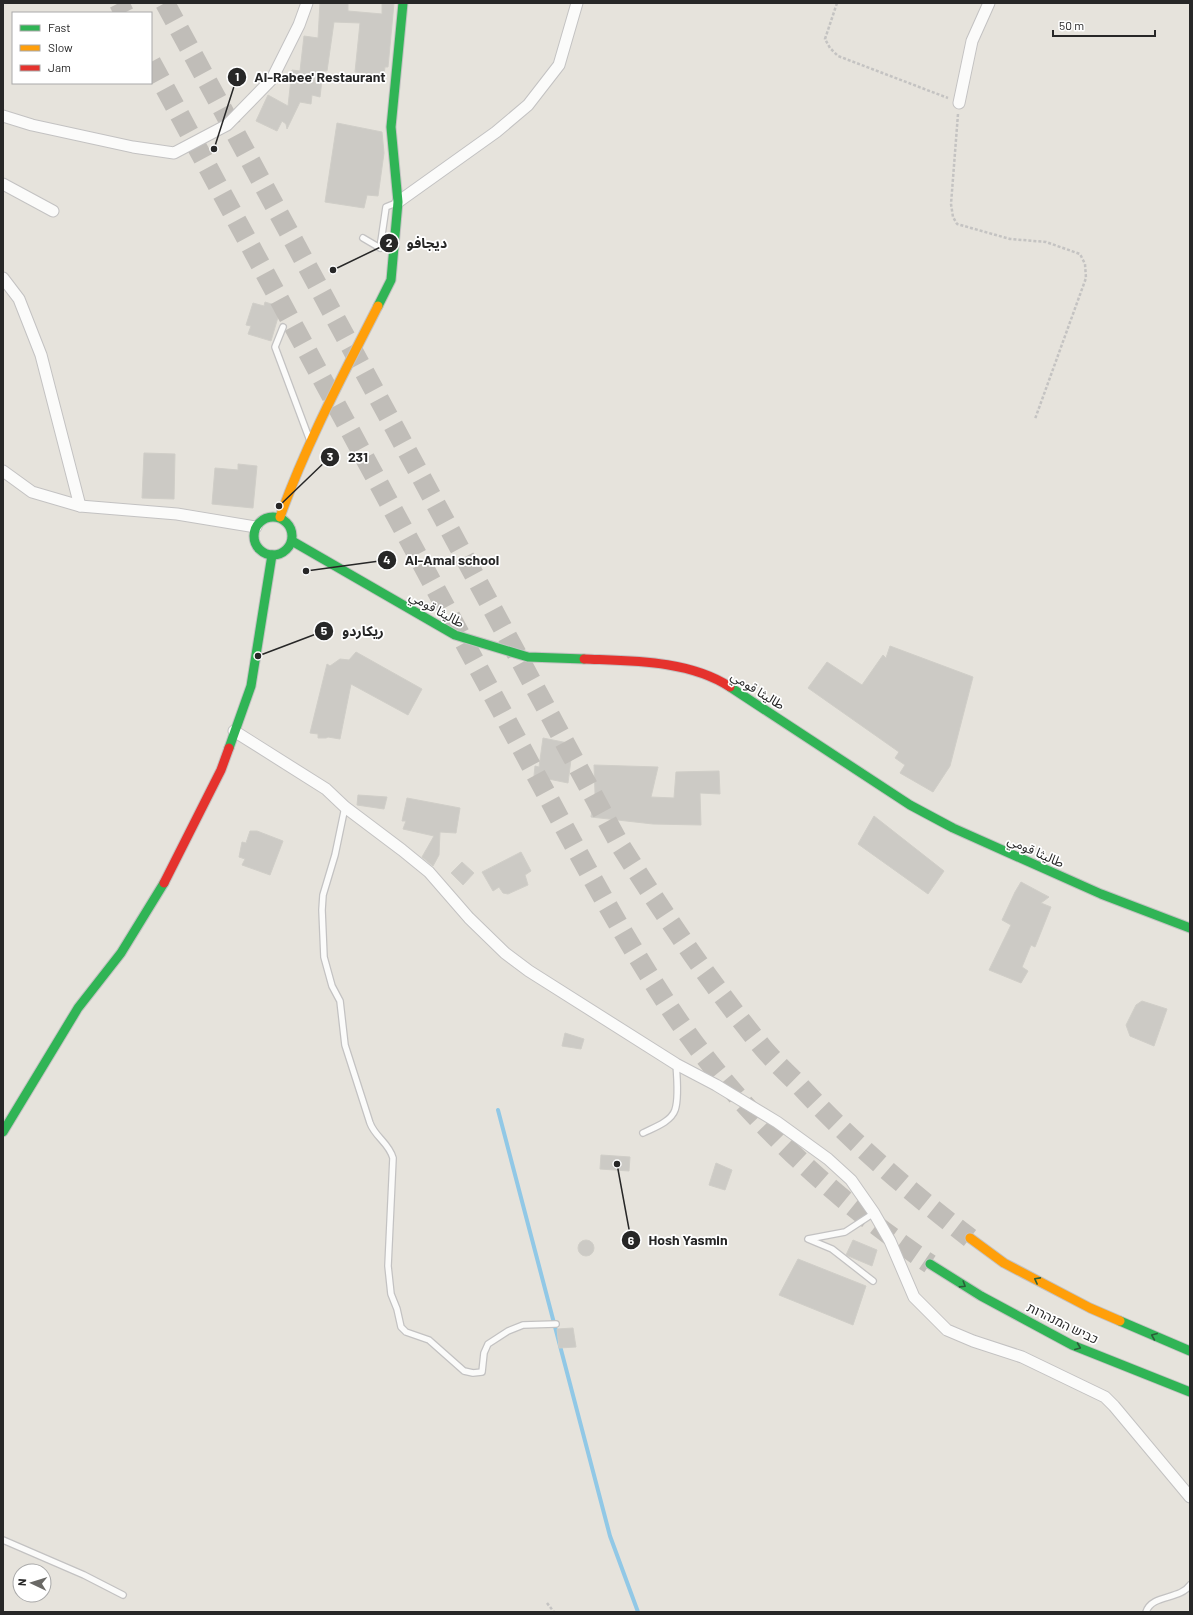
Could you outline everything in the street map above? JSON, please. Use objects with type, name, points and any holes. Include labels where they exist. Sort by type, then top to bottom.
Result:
[{"type":"main road","points":[[280,518],[293,481],[311,442],[361,336],[391,280],[398,202],[391,127],[403,3]]},
{"type":"main road","points":[[269,517],[280,518],[289,524],[292,530],[292,541],[285,551],[280,554],[272,555],[263,552],[256,544],[254,532],[256,526],[264,519],[269,517]]},
{"type":"main road","name":"طاليثا قومي","points":[[292,541],[455,636],[528,657],[620,661],[677,667],[719,680],[910,805],[953,828],[1101,894],[1190,928]]},
{"type":"main road","points":[[3,1132],[78,1008],[121,953],[160,892],[221,770],[251,686],[272,555]]},
{"type":"main road","name":"כביש המנהרות","points":[[970,1238],[1004,1263],[1090,1308],[1190,1351]]},
{"type":"main road","name":"כביש המנהרות","points":[[930,1264],[981,1296],[1072,1344],[1190,1392]]},
{"type":"street","points":[[3,116],[32,125],[132,147],[174,153],[227,125],[272,78],[299,25],[306,3]]},
{"type":"street","points":[[398,202],[496,132],[528,105],[559,65],[577,3]]},
{"type":"street","points":[[959,103],[972,41],[989,3]]},
{"type":"street","points":[[3,184],[53,211]]},
{"type":"street","points":[[3,278],[19,299],[41,355],[80,506]]},
{"type":"street","points":[[3,471],[32,492],[80,506],[177,514],[256,526]]},
{"type":"street","points":[[234,731],[326,789],[345,807],[429,872],[469,918],[505,953],[529,971],[676,1064],[716,1085],[777,1122],[828,1158],[851,1180],[874,1213],[890,1241],[914,1297],[937,1322],[947,1330],[973,1341],[1022,1357],[1104,1397],[1114,1406],[1190,1497]]},
{"type":"lane","points":[[363,238],[380,248],[386,207],[398,202]]},
{"type":"lane","points":[[283,327],[275,347],[311,442]]},
{"type":"lane","points":[[345,807],[335,855],[324,895],[322,910],[324,957],[332,986],[340,1001],[345,1045],[372,1130],[391,1149],[393,1158],[388,1266],[391,1294],[397,1309],[401,1327],[406,1332],[428,1340],[457,1366],[464,1371],[473,1373],[482,1372],[484,1353],[488,1344],[508,1331],[523,1325],[556,1324]]},
{"type":"lane","points":[[642,1133],[664,1122],[675,1111],[677,1082],[676,1064]]},
{"type":"lane","points":[[873,1281],[832,1249],[808,1239],[845,1232],[874,1213]]},
{"type":"lane","points":[[3,1540],[84,1574],[123,1595]]},
{"type":"lane","points":[[1146,1612],[1148,1608],[1156,1602],[1186,1592],[1190,1585]]},
{"type":"path","points":[[837,3],[825,39],[830,48],[838,56],[959,103],[951,204],[953,217],[957,224],[1010,239],[1046,242],[1066,248],[1080,254],[1085,264],[1086,278],[1035,419]]},
{"type":"path","points":[[547,1603],[554,1612]]},
{"type":"building","points":[[320,3],[348,3],[348,11],[382,14],[382,3],[394,3],[388,67],[385,67],[384,75],[355,72],[360,23],[334,22],[327,71],[323,71],[320,97],[312,95],[311,104],[300,102],[287,129],[286,124],[282,121],[277,131],[256,121],[268,95],[288,106],[292,70],[300,71],[304,36],[318,38]]},
{"type":"building","points":[[337,123],[382,132],[384,153],[378,196],[367,195],[364,208],[325,202]]},
{"type":"building","points":[[265,302],[281,307],[271,341],[248,334],[251,326],[246,325],[253,303],[264,306]]},
{"type":"building","points":[[144,453],[175,454],[174,499],[142,498]]},
{"type":"building","points":[[238,464],[257,466],[253,508],[212,504],[215,468],[238,470]]},
{"type":"building","points":[[890,646],[973,677],[950,766],[933,792],[900,773],[905,765],[895,758],[899,752],[808,688],[827,662],[862,685],[883,655],[886,658]]},
{"type":"building","points":[[356,652],[422,689],[408,715],[351,684],[340,739],[328,737],[318,738],[318,734],[310,733],[327,664],[330,666],[340,659],[349,660]]},
{"type":"building","points":[[543,738],[573,744],[568,783],[534,776],[535,766],[539,767]]},
{"type":"building","points":[[594,765],[658,767],[651,797],[674,798],[676,772],[719,771],[720,794],[700,793],[701,825],[653,824],[591,817],[595,793]]},
{"type":"building","points":[[358,795],[387,797],[384,809],[357,805]]},
{"type":"building","points":[[407,798],[460,808],[456,833],[440,832],[439,855],[433,866],[422,857],[434,836],[403,829],[406,821],[402,821]]},
{"type":"building","points":[[874,816],[944,871],[928,894],[858,844]]},
{"type":"building","points":[[250,831],[257,831],[283,841],[270,875],[242,865],[245,859],[239,857],[242,842],[246,843]]},
{"type":"building","points":[[521,852],[531,871],[525,875],[528,885],[508,894],[503,893],[499,887],[493,891],[482,872]]},
{"type":"building","points":[[462,862],[474,873],[463,885],[451,873]]},
{"type":"building","points":[[1021,882],[1049,897],[1041,903],[1051,907],[1035,947],[1031,945],[1022,967],[1028,971],[1021,983],[989,970],[1011,925],[1002,920]]},
{"type":"building","points":[[1142,1001],[1167,1009],[1154,1046],[1130,1036],[1126,1025],[1136,1005]]},
{"type":"building","points":[[565,1033],[584,1039],[581,1049],[562,1046]]},
{"type":"building","points":[[601,1155],[630,1157],[629,1171],[600,1169]]},
{"type":"building","points":[[716,1163],[732,1170],[725,1190],[709,1185]]},
{"type":"building","points":[[586,1240],[592,1242],[594,1248],[592,1254],[586,1256],[580,1254],[578,1248],[580,1242]]},
{"type":"building","points":[[853,1240],[877,1250],[872,1266],[846,1255]]},
{"type":"building","points":[[798,1259],[866,1286],[853,1325],[779,1295]]},
{"type":"building","points":[[573,1328],[576,1347],[559,1348],[557,1329]]},
{"type":"waterway","points":[[498,1110],[610,1536],[638,1612]]},
{"type":"tunnel","points":[[119,3],[124,12]]},
{"type":"tunnel","points":[[165,3],[620,845],[654,898],[688,949],[743,1024],[772,1058],[841,1128],[904,1185],[970,1238]]},
{"type":"tunnel","points":[[152,64],[576,849],[622,931],[671,1010],[726,1083],[788,1150],[857,1210],[930,1264]]},
{"type":"traffic: fast","points":[[378,306],[391,280],[398,202],[391,127],[403,3]]},
{"type":"traffic: fast","points":[[269,517],[277,517],[287,522],[291,529],[292,536],[291,543],[287,550],[277,555],[269,555],[259,550],[257,547],[254,540],[254,532],[259,522],[262,520],[269,517]]},
{"type":"traffic: fast","points":[[292,541],[455,635],[528,657],[584,659]]},
{"type":"traffic: fast","points":[[229,748],[251,686],[272,555]]},
{"type":"traffic: fast","points":[[730,687],[910,805],[953,828],[1101,894],[1190,928]]},
{"type":"traffic: fast","points":[[3,1132],[78,1008],[121,953],[164,883]]},
{"type":"traffic: fast","points":[[930,1264],[981,1296],[1072,1345],[1190,1392]]},
{"type":"traffic: fast","points":[[1120,1321],[1190,1351]]},
{"type":"traffic: slow","points":[[280,517],[313,436],[378,306]]},
{"type":"traffic: slow","points":[[970,1238],[1004,1263],[1090,1308],[1120,1321]]},
{"type":"traffic: jam","points":[[584,659],[621,660],[678,667],[714,678],[730,687]]},
{"type":"traffic: jam","points":[[164,883],[221,770],[229,748]]},
{"type":"place","name":"Al-Rabee' Restaurant","points":[[214,149]]},
{"type":"place","name":"ديجافو","points":[[333,270]]},
{"type":"place","name":"231","points":[[279,506]]},
{"type":"place","name":"Al-Amal school","points":[[306,571]]},
{"type":"place","name":"ريكاردو","points":[[258,656]]},
{"type":"place","name":"Hosh Yasmin","points":[[617,1164]]}]
